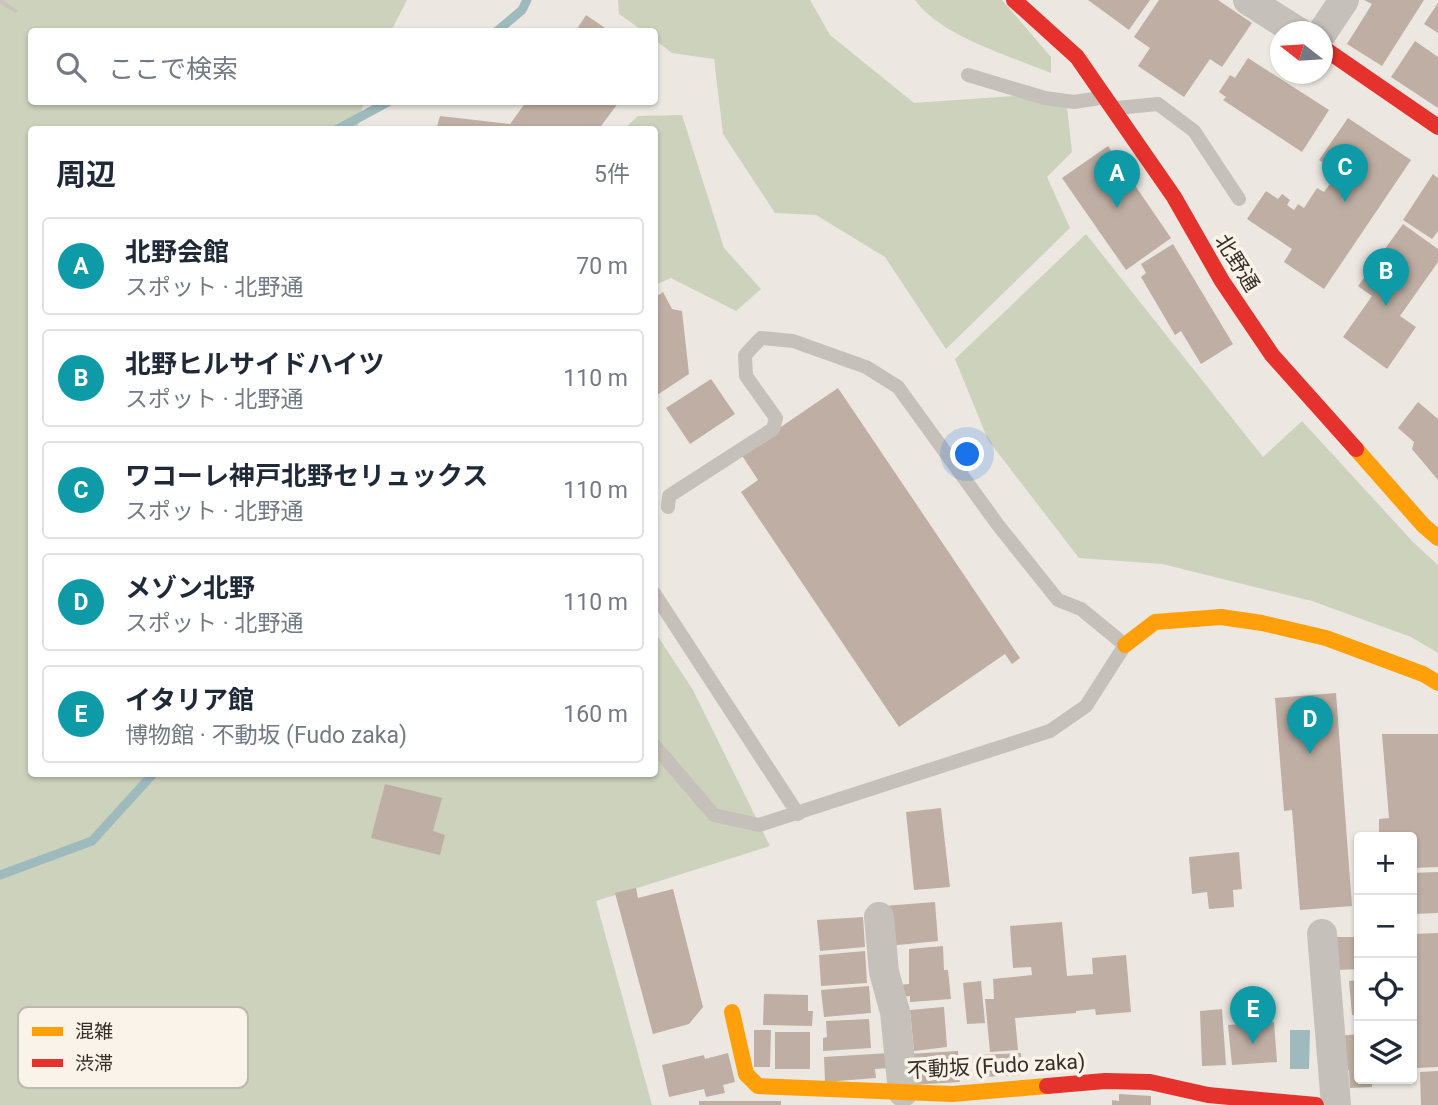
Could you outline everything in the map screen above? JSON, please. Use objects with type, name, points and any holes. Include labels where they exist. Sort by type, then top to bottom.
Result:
[{"type":"street","name":"北野通","points":[[1014,0],[1077,57],[1174,197],[1222,281],[1272,355],[1423,525],[1438,538]]},
{"type":"street","points":[[1248,0],[1281,21]]},
{"type":"street","points":[[1330,21],[1344,0]]},
{"type":"street","points":[[1333,55],[1438,127]]},
{"type":"street","points":[[1125,645],[1156,622],[1221,617],[1262,623],[1326,638],[1423,674],[1438,683]]},
{"type":"street","points":[[879,917],[884,972],[895,1012],[903,1092]]},
{"type":"street","points":[[1322,934],[1335,1105]]},
{"type":"street","name":"不動坂 (Fudo zaka)","points":[[732,1012],[746,1074],[758,1086],[903,1092],[951,1099],[1105,1093],[1150,1082],[1208,1095],[1316,1105]]},
{"type":"lane","points":[[968,75],[1045,98],[1074,102],[1158,104],[1194,131],[1239,199]]},
{"type":"lane","points":[[658,750],[714,815],[759,825],[1050,731],[1086,706],[1125,645],[1081,609],[1058,600],[998,525],[898,387],[866,367],[793,341],[761,338],[745,355],[746,376],[776,418],[773,429],[670,496],[668,507]]},
{"type":"lane","points":[[658,599],[797,814]]},
{"type":"green space","points":[[0,0],[407,0],[393,28],[28,28],[28,105],[363,105],[358,126],[28,126],[28,777],[658,777],[658,637],[693,690],[770,846],[596,901],[652,1105],[0,1105]]},
{"type":"green space","points":[[618,0],[810,0],[830,35],[914,103],[1013,96],[1067,107],[1072,152],[1047,177],[1070,228],[946,349],[885,257],[816,215],[775,213],[723,134],[714,59],[672,53],[658,42],[658,28],[639,28],[619,14]]},
{"type":"green space","points":[[915,0],[1002,0],[1051,57],[1051,73],[959,35],[927,13]]},
{"type":"green space","points":[[682,115],[724,248],[761,289],[736,311],[671,278],[658,284],[658,126],[627,126],[638,116]]},
{"type":"green space","points":[[1086,234],[1263,457],[1302,421],[1414,543],[1438,565],[1438,653],[1411,637],[1312,601],[1162,564],[1079,558],[988,440],[955,359]]},
{"type":"water","points":[[1290,1030],[1310,1030],[1309,1069],[1290,1069]]},
{"type":"building","points":[[1088,0],[1150,0],[1129,30]]},
{"type":"building","points":[[1159,0],[1218,0],[1252,23],[1222,67],[1210,59],[1184,97],[1138,66],[1150,48],[1134,37]]},
{"type":"building","points":[[1364,0],[1424,0],[1382,66],[1347,44],[1372,4]]},
{"type":"building","points":[[1438,3],[1438,33],[1424,24]]},
{"type":"building","points":[[586,15],[605,28],[578,28]]},
{"type":"building","points":[[1415,41],[1438,57],[1438,108],[1391,77]]},
{"type":"building","points":[[1248,58],[1270,72],[1270,84],[1288,84],[1329,110],[1302,152],[1223,100],[1226,97],[1219,92],[1230,75],[1235,78]]},
{"type":"building","points":[[524,105],[617,105],[601,126],[437,126],[440,116],[510,124]]},
{"type":"building","points":[[1348,118],[1411,160],[1324,289],[1284,262],[1292,249],[1247,219],[1266,191],[1278,199],[1282,194],[1290,200],[1287,205],[1294,210],[1298,204],[1304,208],[1317,188],[1324,192],[1338,173],[1319,160]]},
{"type":"building","points":[[1108,146],[1171,238],[1126,270],[1062,178]]},
{"type":"building","points":[[1433,174],[1438,178],[1438,231],[1432,239],[1403,220]]},
{"type":"building","points":[[1403,224],[1438,249],[1438,262],[1400,316],[1416,327],[1387,369],[1343,337],[1372,296],[1358,286]]},
{"type":"building","points":[[1173,244],[1233,344],[1201,364],[1181,331],[1175,335],[1141,277],[1146,273],[1141,264]]},
{"type":"building","points":[[663,292],[672,309],[682,311],[689,374],[658,394],[658,295]]},
{"type":"building","points":[[711,379],[735,414],[690,444],[666,408]]},
{"type":"building","points":[[838,388],[1020,658],[1012,664],[1005,654],[899,727],[741,492],[758,480],[741,454]]},
{"type":"building","points":[[1418,402],[1438,419],[1438,480],[1412,449],[1414,442],[1398,428]]},
{"type":"building","points":[[1336,693],[1352,906],[1300,910],[1292,810],[1284,811],[1275,698]]},
{"type":"building","points":[[1382,734],[1438,734],[1438,867],[1417,868],[1417,832],[1379,832],[1379,819],[1389,818]]},
{"type":"building","points":[[385,784],[442,798],[433,831],[445,835],[440,855],[371,838]]},
{"type":"building","points":[[941,808],[950,887],[914,890],[906,812]]},
{"type":"building","points":[[1239,852],[1242,889],[1233,890],[1234,907],[1209,909],[1207,892],[1192,894],[1189,857]]},
{"type":"building","points":[[1438,872],[1438,913],[1417,914],[1417,873]]},
{"type":"building","points":[[636,888],[638,898],[673,889],[703,1007],[689,1024],[653,1034],[615,893]]},
{"type":"building","points":[[935,902],[938,941],[888,946],[884,906]]},
{"type":"building","points":[[863,917],[865,947],[820,951],[817,920]]},
{"type":"building","points":[[1062,922],[1067,976],[1093,974],[1092,958],[1126,955],[1131,1012],[1096,1015],[1095,1009],[1015,1018],[1018,1050],[990,1052],[985,999],[994,999],[993,979],[1032,975],[1031,967],[1013,968],[1010,926]]},
{"type":"building","points":[[1438,933],[1438,1067],[1417,1068],[1417,934]]},
{"type":"building","points":[[1337,937],[1354,937],[1354,969],[1338,970]]},
{"type":"building","points":[[943,946],[944,970],[948,970],[951,999],[910,1002],[910,996],[901,997],[899,985],[909,984],[909,949]]},
{"type":"building","points":[[865,951],[867,983],[821,986],[819,955]]},
{"type":"building","points":[[1354,980],[1354,1015],[1352,1015],[1349,981]]},
{"type":"building","points":[[981,981],[985,1023],[967,1024],[963,983]]},
{"type":"building","points":[[869,986],[871,1013],[824,1017],[821,990]]},
{"type":"building","points":[[764,994],[808,995],[808,1011],[813,1011],[812,1026],[763,1025]]},
{"type":"building","points":[[944,1007],[947,1047],[914,1051],[910,1010]]},
{"type":"building","points":[[1222,1009],[1226,1065],[1202,1066],[1200,1011]]},
{"type":"building","points":[[869,1019],[871,1048],[823,1051],[823,1038],[827,1037],[826,1021]]},
{"type":"building","points":[[1274,1022],[1277,1062],[1232,1065],[1228,1025]]},
{"type":"building","points":[[754,1030],[771,1030],[770,1067],[754,1067]]},
{"type":"building","points":[[775,1032],[810,1032],[810,1069],[775,1069]]},
{"type":"building","points":[[1354,1034],[1354,1084],[1372,1084],[1372,1087],[1350,1088],[1349,1070],[1339,1071],[1338,1036]]},
{"type":"building","points":[[958,1051],[960,1082],[910,1085],[908,1054]]},
{"type":"building","points":[[728,1053],[735,1082],[723,1085],[725,1093],[706,1097],[704,1089],[669,1097],[662,1065],[704,1055],[705,1059]]},
{"type":"building","points":[[889,1053],[889,1068],[875,1069],[876,1078],[825,1082],[824,1057]]},
{"type":"building","points":[[1021,1053],[1022,1075],[981,1077],[979,1055]]},
{"type":"building","points":[[1438,1071],[1438,1105],[1421,1105],[1420,1072]]},
{"type":"building","points":[[1119,1094],[1151,1096],[1151,1105],[1112,1105],[1112,1100],[1119,1101]]},
{"type":"building","points":[[699,1101],[781,1101],[781,1105],[699,1105]]},
{"type":"waterway","points":[[501,28],[522,10],[527,0]]},
{"type":"waterway","points":[[343,126],[382,105]]},
{"type":"waterway","points":[[0,875],[92,841],[150,777]]},
{"type":"traffic: slow","points":[[1356,449],[1423,525],[1438,538]]},
{"type":"traffic: slow","points":[[1125,645],[1155,622],[1221,617],[1262,623],[1326,638],[1423,674],[1438,683]]},
{"type":"traffic: slow","points":[[732,1012],[746,1074],[758,1086],[952,1094],[1047,1086]]},
{"type":"traffic: jam","points":[[1014,0],[1077,57],[1174,197],[1222,281],[1272,355],[1356,449]]},
{"type":"traffic: jam","points":[[1333,55],[1438,127]]},
{"type":"traffic: jam","points":[[1047,1086],[1105,1081],[1150,1082],[1208,1095],[1316,1105]]},
{"type":"place","name":"ワコーレ神戸北野セリュックス","points":[[1345,202]]},
{"type":"place","name":"北野会館","points":[[1117,208]]},
{"type":"place","name":"北野ヒルサイドハイツ","points":[[1386,306]]},
{"type":"place","name":"メゾン北野","points":[[1310,754]]},
{"type":"place","name":"イタリア館","points":[[1253,1044]]}]
